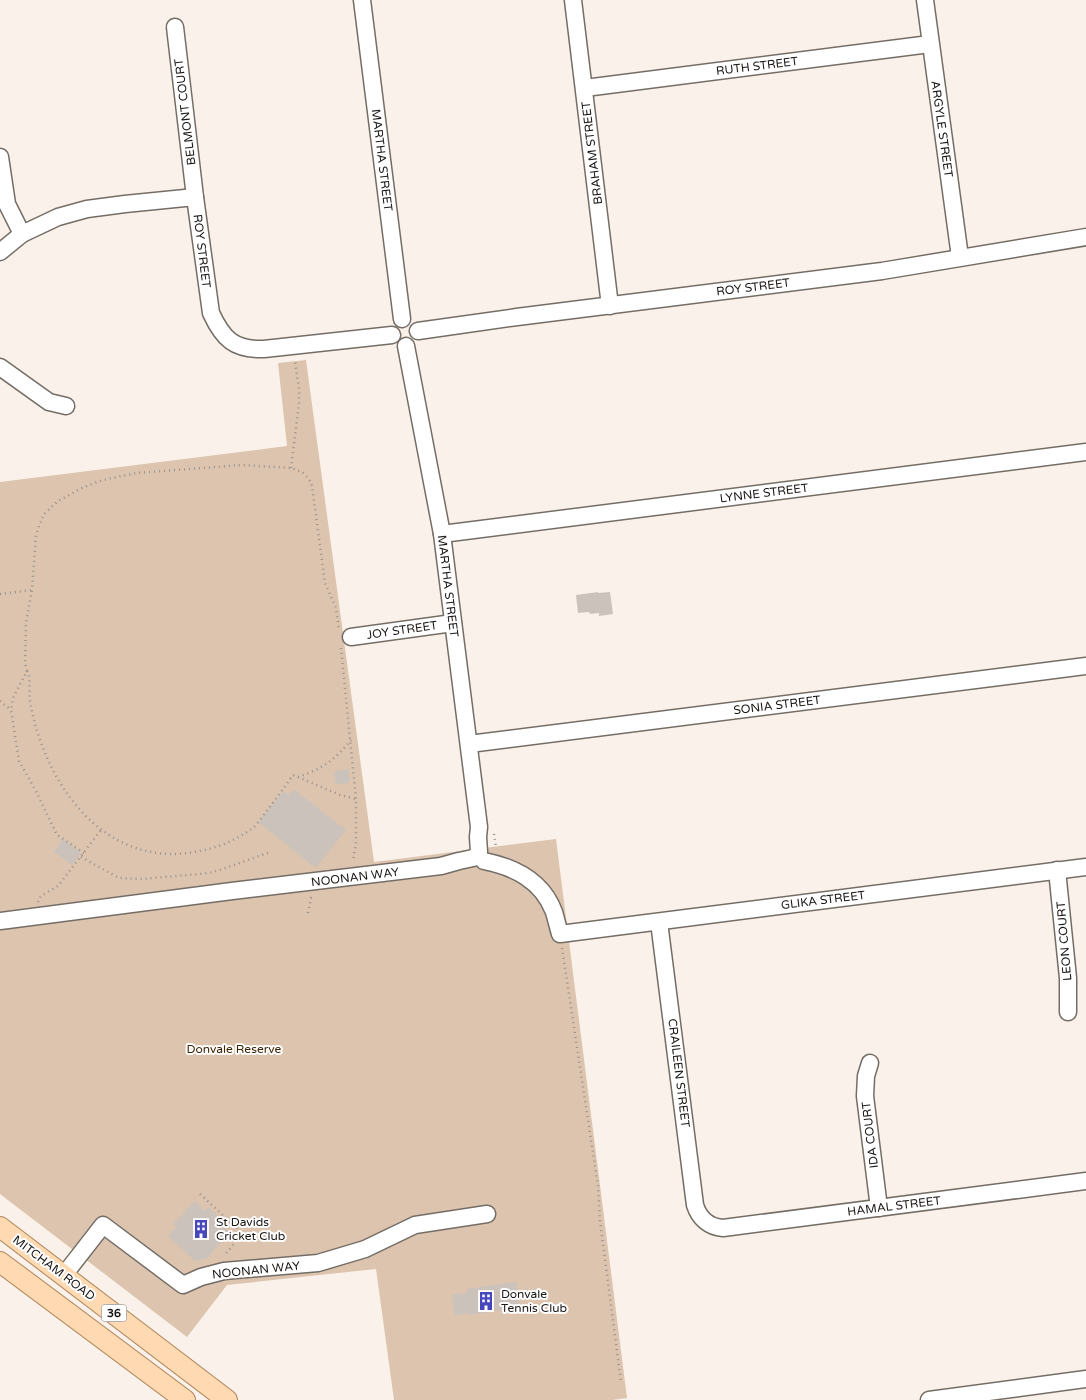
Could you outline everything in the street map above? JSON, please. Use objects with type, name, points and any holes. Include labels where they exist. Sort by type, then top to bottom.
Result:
[{"type":"main road","name":"MITCHAM ROAD","points":[[0,1227],[227,1400]]},
{"type":"main road","name":"36","points":[[0,1262],[185,1400]]},
{"type":"main road","points":[[45,1296],[64,1275]]},
{"type":"street","name":"MARTHA STREET","points":[[362,0],[402,319]]},
{"type":"street","name":"BRAHAM STREET","points":[[574,0],[610,306]]},
{"type":"street","name":"ARGYLE STREET","points":[[925,0],[960,257]]},
{"type":"street","name":"BELMONT COURT","points":[[175,27],[195,197]]},
{"type":"street","name":"RUTH STREET","points":[[585,88],[930,44]]},
{"type":"street","points":[[0,157],[7,204],[22,234]]},
{"type":"street","name":"ROY STREET","points":[[0,252],[22,234],[58,217],[87,209],[195,197],[210,313],[224,336],[236,344],[250,349],[392,335]]},
{"type":"street","name":"ROY STREET","points":[[418,331],[882,271],[1086,237]]},
{"type":"street","points":[[402,319],[408,319],[413,322],[417,326],[418,331],[415,341],[406,346],[397,343],[392,335],[394,325],[402,319]]},
{"type":"street","name":"MARTHA STREET","points":[[406,346],[442,534],[479,827],[478,837],[483,855]]},
{"type":"street","points":[[0,367],[49,402],[66,406]]},
{"type":"street","name":"LYNNE STREET","points":[[442,534],[1086,452]]},
{"type":"street","name":"JOY STREET","points":[[343,637],[453,623]]},
{"type":"street","name":"SONIA STREET","points":[[469,744],[1086,666]]},
{"type":"street","points":[[483,855],[515,870],[532,881],[546,897],[552,908],[560,934]]},
{"type":"street","name":"NOONAN WAY","points":[[0,922],[232,891],[441,866],[460,867],[476,865],[483,855]]},
{"type":"street","name":"GLIKA STREET","points":[[560,934],[1086,866]]},
{"type":"street","name":"LEON COURT","points":[[1057,870],[1068,978],[1068,1012]]},
{"type":"street","name":"CRAILEEN STREET","points":[[659,922],[695,1205],[704,1221]]},
{"type":"street","name":"IDA COURT","points":[[870,1063],[866,1076],[865,1096],[879,1208]]},
{"type":"street","name":"HAMAL STREET","points":[[704,1221],[710,1225],[722,1228],[1086,1181]]},
{"type":"street","name":"NOONAN WAY","points":[[64,1275],[103,1225],[182,1285],[201,1276],[224,1271],[318,1263],[365,1249],[415,1225],[487,1214]]},
{"type":"street","points":[[929,1400],[1086,1379]]},
{"type":"path","points":[[291,468],[299,404],[299,388],[293,346]]},
{"type":"path","points":[[350,877],[356,843],[356,799],[343,637],[336,608],[325,583],[312,486],[309,478],[302,472],[291,468],[242,465],[136,473],[103,480],[84,487],[58,501],[44,514],[36,536],[32,590],[26,623],[25,663],[29,675],[30,700],[49,764],[58,781],[94,825],[112,838],[142,850],[160,854],[177,854],[220,846],[238,838],[255,826],[293,776],[340,795],[356,799]]},
{"type":"path","points":[[0,594],[32,590]]},
{"type":"path","points":[[27,671],[13,698],[11,710],[19,761],[57,835],[84,853]]},
{"type":"path","points":[[0,701],[11,710]]},
{"type":"path","points":[[298,778],[323,767],[339,755],[351,740]]},
{"type":"path","points":[[39,908],[38,900],[40,897],[58,886],[101,830]]},
{"type":"path","points":[[81,857],[119,878],[143,879],[209,873],[270,852]]},
{"type":"path","points":[[308,913],[311,898],[319,897]]},
{"type":"path","points":[[560,934],[598,1186],[600,1221],[621,1382]]},
{"type":"path","points":[[200,1194],[240,1231],[239,1237],[222,1259],[221,1264],[224,1271]]},
{"type":"green space","name":"Donvale Reserve","points":[[306,360],[374,862],[556,839],[627,1398],[612,1400],[394,1400],[376,1269],[227,1285],[187,1337],[0,1194],[0,482],[287,446],[278,363]]},
{"type":"building","points":[[610,592],[613,614],[599,616],[599,613],[578,613],[576,595]]},
{"type":"building","points":[[349,769],[350,783],[336,784],[334,771]]},
{"type":"building","points":[[293,789],[346,830],[316,868],[258,822],[283,791],[289,795]]},
{"type":"building","points":[[63,839],[81,852],[72,865],[54,852]]},
{"type":"building","name":"St Davids Cricket Club","points":[[195,1201],[205,1211],[208,1207],[224,1221],[221,1224],[230,1232],[206,1259],[195,1261],[168,1236],[176,1227],[173,1224]]},
{"type":"building","name":"Donvale Tennis Club","points":[[516,1282],[520,1307],[469,1315],[468,1313],[455,1315],[452,1295],[467,1293],[467,1289]]},
{"type":"place","name":"St Davids Cricket Club","points":[[201,1229]]},
{"type":"place","name":"Donvale Tennis Club","points":[[486,1301]]}]
